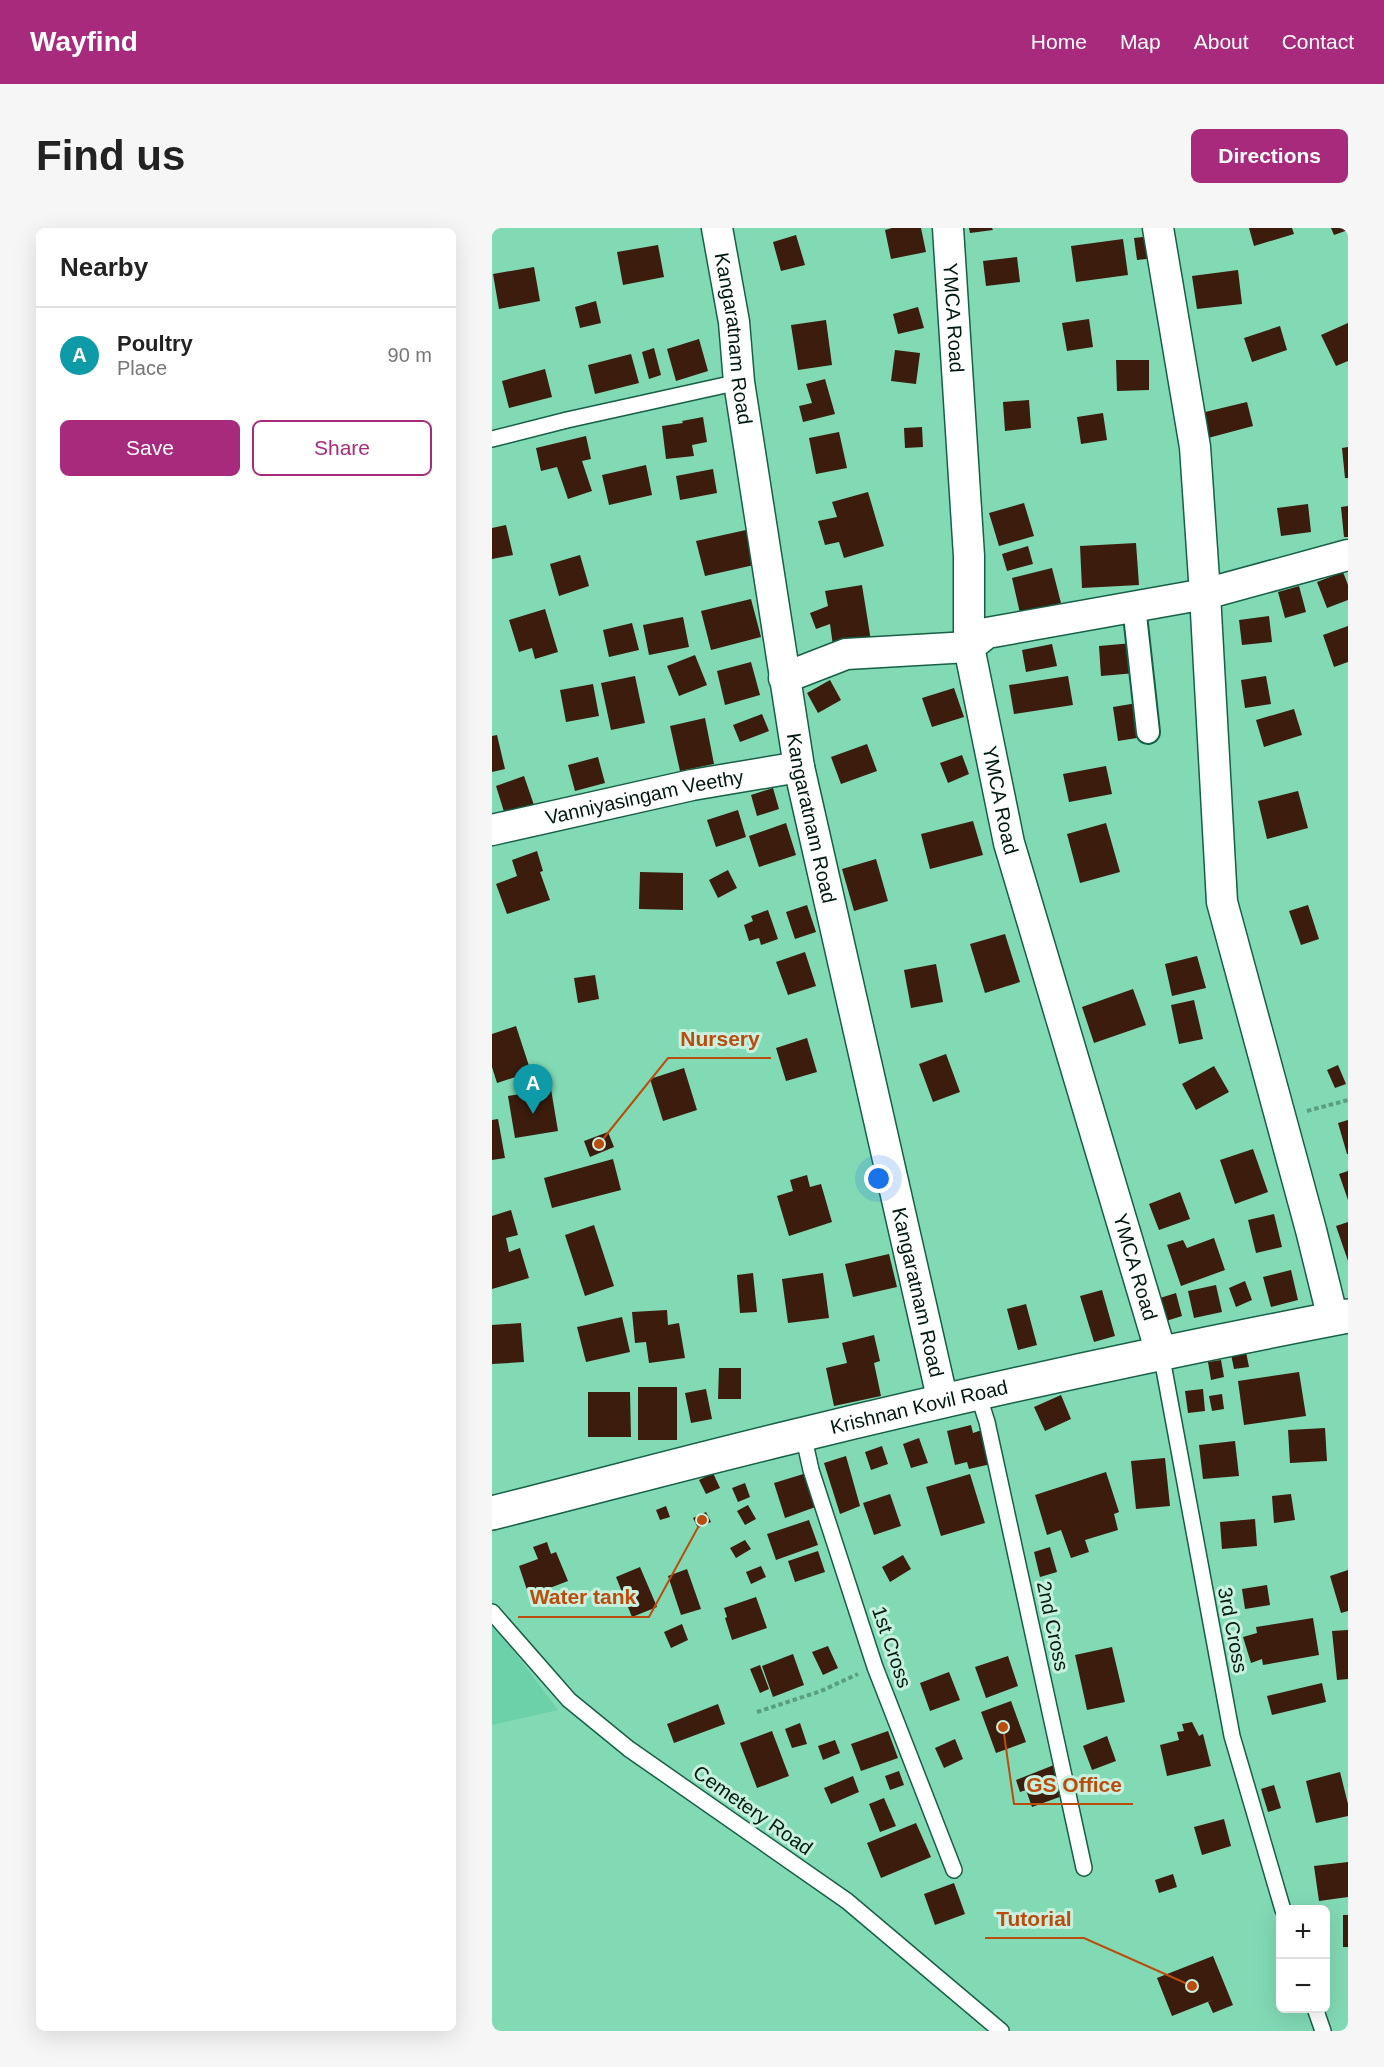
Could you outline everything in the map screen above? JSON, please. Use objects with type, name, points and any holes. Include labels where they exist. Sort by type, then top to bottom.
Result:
[{"type":"street","name":"Kangaratnam Road","points":[[717,228],[734,322],[739,381],[799,767],[943,1402]]},
{"type":"street","name":"YMCA Road","points":[[948,228],[969,556],[969,647],[1009,843],[1161,1353]]},
{"type":"street","points":[[1158,228],[1195,447],[1222,902],[1311,1230],[1340,1318]]},
{"type":"street","points":[[784,678],[846,654],[969,647],[987,633],[1205,594],[1348,555]]},
{"type":"street","points":[[1134,606],[1148,732]]},
{"type":"street","name":"Vanniyasingam Veethy","points":[[492,830],[692,785],[799,767]]},
{"type":"street","name":"Krishnan Kovil Road","points":[[492,1513],[803,1434],[1161,1353],[1340,1318]]},
{"type":"lane","points":[[492,439],[739,381]]},
{"type":"lane","name":"3rd Cross","points":[[1161,1353],[1232,1736],[1282,1905]]},
{"type":"lane","name":"2nd Cross","points":[[978,1394],[987,1422],[1084,1868]]},
{"type":"lane","name":"1st Cross","points":[[803,1434],[811,1470],[875,1667],[954,1870]]},
{"type":"lane","name":"Cemetery Road","points":[[492,1612],[569,1700],[603,1728],[629,1749],[847,1901],[1001,2031]]},
{"type":"lane","points":[[1317,2013],[1323,2031]]},
{"type":"path","points":[[1281,1118],[1348,1100]]},
{"type":"path","points":[[758,1712],[820,1691],[875,1667]]},
{"type":"shaded area","points":[[492,1622],[558,1710],[492,1725]]},
{"type":"building","points":[[921,228],[926,252],[891,259],[885,230]]},
{"type":"building","points":[[969,228],[992,228],[993,230],[970,233]]},
{"type":"building","points":[[1249,228],[1292,228],[1294,234],[1254,246]]},
{"type":"building","points":[[1331,228],[1348,228],[1348,230],[1334,235]]},
{"type":"building","points":[[796,235],[805,265],[781,271],[773,242]]},
{"type":"building","points":[[1152,236],[1155,258],[1137,260],[1134,238]]},
{"type":"building","points":[[1123,239],[1128,275],[1076,282],[1071,246]]},
{"type":"building","points":[[658,245],[664,277],[623,285],[617,252]]},
{"type":"building","points":[[1017,257],[1020,282],[986,286],[983,261]]},
{"type":"building","points":[[534,267],[540,301],[499,309],[493,274]]},
{"type":"building","points":[[1238,270],[1242,304],[1197,309],[1192,276]]},
{"type":"building","points":[[596,301],[601,323],[580,328],[575,307]]},
{"type":"building","points":[[918,307],[924,328],[898,334],[893,314]]},
{"type":"building","points":[[1089,319],[1093,347],[1067,351],[1062,323]]},
{"type":"building","points":[[826,320],[832,365],[798,370],[791,325]]},
{"type":"building","points":[[1348,323],[1348,361],[1336,366],[1321,335]]},
{"type":"building","points":[[1280,326],[1287,350],[1252,362],[1244,338]]},
{"type":"building","points":[[699,339],[708,371],[676,381],[667,349]]},
{"type":"building","points":[[654,348],[661,375],[649,379],[642,352]]},
{"type":"building","points":[[895,350],[920,353],[916,384],[891,381]]},
{"type":"building","points":[[631,354],[639,383],[595,394],[588,365]]},
{"type":"building","points":[[1116,360],[1149,360],[1149,390],[1117,391]]},
{"type":"building","points":[[545,369],[552,397],[509,408],[502,381]]},
{"type":"building","points":[[825,379],[835,414],[803,422],[799,406],[812,403],[806,384]]},
{"type":"building","points":[[1029,400],[1031,428],[1005,431],[1003,402]]},
{"type":"building","points":[[1247,402],[1253,426],[1208,438],[1201,413]]},
{"type":"building","points":[[1103,413],[1107,440],[1081,444],[1077,417]]},
{"type":"building","points":[[703,417],[707,442],[692,445],[694,456],[666,459],[662,426]]},
{"type":"building","points":[[922,427],[923,447],[905,448],[904,428]]},
{"type":"building","points":[[839,432],[847,468],[816,474],[809,438]]},
{"type":"building","points":[[586,436],[591,459],[582,461],[592,491],[568,499],[557,467],[541,471],[536,448]]},
{"type":"building","points":[[1348,447],[1348,478],[1345,478],[1342,448]]},
{"type":"building","points":[[646,465],[652,495],[609,505],[602,475]]},
{"type":"building","points":[[713,469],[717,493],[680,500],[676,476]]},
{"type":"building","points":[[868,492],[884,546],[844,558],[839,542],[825,545],[818,521],[837,517],[832,502]]},
{"type":"building","points":[[1024,503],[1034,536],[999,546],[989,513]]},
{"type":"building","points":[[1308,504],[1311,532],[1281,536],[1277,508]]},
{"type":"building","points":[[1348,506],[1348,537],[1344,537],[1341,507]]},
{"type":"building","points":[[506,525],[513,555],[492,559],[492,528]]},
{"type":"building","points":[[746,530],[754,565],[705,576],[696,541]]},
{"type":"building","points":[[1136,543],[1139,585],[1082,588],[1080,546]]},
{"type":"building","points":[[1028,546],[1033,564],[1007,571],[1002,554]]},
{"type":"building","points":[[580,555],[589,586],[559,596],[550,564]]},
{"type":"building","points":[[1052,568],[1061,603],[1020,613],[1012,578]]},
{"type":"building","points":[[1343,572],[1348,585],[1348,600],[1327,608],[1317,582]]},
{"type":"building","points":[[862,585],[871,641],[833,646],[830,624],[816,629],[810,613],[828,606],[825,591]]},
{"type":"building","points":[[1299,586],[1306,612],[1285,618],[1278,592]]},
{"type":"building","points":[[751,599],[761,637],[711,650],[701,611]]},
{"type":"building","points":[[545,609],[558,652],[535,659],[532,648],[519,652],[509,620]]},
{"type":"building","points":[[1269,616],[1272,642],[1242,645],[1239,620]]},
{"type":"building","points":[[683,617],[689,647],[649,655],[643,625]]},
{"type":"building","points":[[632,623],[639,650],[609,657],[603,630]]},
{"type":"building","points":[[1348,626],[1348,662],[1334,667],[1323,635]]},
{"type":"building","points":[[1133,643],[1136,673],[1101,676],[1099,646]]},
{"type":"building","points":[[1052,644],[1057,666],[1026,672],[1022,650]]},
{"type":"building","points":[[695,655],[707,685],[679,696],[667,666]]},
{"type":"building","points":[[751,662],[760,695],[725,705],[717,671]]},
{"type":"building","points":[[635,676],[645,723],[611,730],[601,683]]},
{"type":"building","points":[[1068,676],[1073,705],[1014,714],[1009,685]]},
{"type":"building","points":[[1266,676],[1271,704],[1245,708],[1241,680]]},
{"type":"building","points":[[830,680],[841,700],[818,713],[807,693]]},
{"type":"building","points":[[593,684],[599,716],[566,722],[560,690]]},
{"type":"building","points":[[954,688],[964,717],[932,727],[922,698]]},
{"type":"building","points":[[1137,703],[1143,737],[1118,741],[1113,707]]},
{"type":"building","points":[[1294,709],[1302,735],[1264,747],[1256,720]]},
{"type":"building","points":[[762,714],[769,731],[740,742],[733,725]]},
{"type":"building","points":[[705,718],[714,764],[680,771],[670,726]]},
{"type":"building","points":[[497,735],[505,769],[492,772],[492,736]]},
{"type":"building","points":[[867,744],[877,771],[841,784],[831,757]]},
{"type":"building","points":[[962,755],[969,774],[948,783],[940,763]]},
{"type":"building","points":[[598,757],[605,783],[575,791],[568,765]]},
{"type":"building","points":[[1106,766],[1112,794],[1069,802],[1063,774]]},
{"type":"building","points":[[524,776],[535,808],[506,818],[496,786]]},
{"type":"building","points":[[773,788],[779,809],[757,816],[751,795]]},
{"type":"building","points":[[1298,791],[1308,828],[1267,839],[1258,801]]},
{"type":"building","points":[[738,810],[746,837],[716,847],[707,820]]},
{"type":"building","points":[[973,821],[983,855],[930,869],[921,834]]},
{"type":"building","points":[[786,823],[796,855],[759,867],[749,836]]},
{"type":"building","points":[[1106,823],[1120,872],[1080,883],[1067,834]]},
{"type":"building","points":[[537,851],[543,871],[540,872],[550,900],[507,914],[496,884],[517,876],[512,860]]},
{"type":"building","points":[[876,859],[888,901],[854,911],[842,869]]},
{"type":"building","points":[[728,870],[737,888],[718,898],[709,880]]},
{"type":"building","points":[[640,872],[683,873],[683,910],[639,909]]},
{"type":"building","points":[[807,905],[816,932],[795,939],[786,912]]},
{"type":"building","points":[[1308,905],[1319,939],[1301,945],[1289,911]]},
{"type":"building","points":[[768,910],[778,939],[761,945],[759,938],[749,941],[744,925],[753,921],[751,916]]},
{"type":"building","points":[[1005,934],[1020,982],[985,993],[970,944]]},
{"type":"building","points":[[805,952],[816,986],[788,995],[776,962]]},
{"type":"building","points":[[1197,956],[1206,988],[1172,996],[1165,964]]},
{"type":"building","points":[[936,964],[943,1002],[911,1008],[904,970]]},
{"type":"building","points":[[595,975],[599,999],[578,1003],[574,978]]},
{"type":"building","points":[[1133,989],[1146,1025],[1094,1043],[1082,1007]]},
{"type":"building","points":[[1194,1000],[1203,1039],[1179,1044],[1171,1005]]},
{"type":"building","points":[[516,1026],[531,1072],[497,1083],[492,1067],[492,1034]]},
{"type":"building","points":[[807,1038],[817,1072],[786,1081],[776,1048]]},
{"type":"building","points":[[946,1054],[960,1092],[933,1102],[919,1064]]},
{"type":"building","points":[[1338,1065],[1346,1084],[1335,1088],[1327,1070]]},
{"type":"building","points":[[1214,1066],[1229,1092],[1196,1110],[1182,1084]]},
{"type":"building","points":[[684,1068],[697,1110],[663,1121],[650,1079]]},
{"type":"building","points":[[551,1089],[558,1131],[515,1138],[508,1096]]},
{"type":"building","points":[[498,1119],[505,1158],[492,1160],[492,1120]]},
{"type":"building","points":[[1348,1120],[1348,1154],[1347,1154],[1338,1123]]},
{"type":"building","points":[[608,1132],[614,1147],[590,1157],[584,1141]]},
{"type":"building","points":[[1253,1149],[1268,1192],[1235,1204],[1220,1160]]},
{"type":"building","points":[[613,1159],[621,1190],[552,1208],[544,1178]]},
{"type":"building","points":[[1348,1171],[1348,1200],[1339,1174]]},
{"type":"building","points":[[807,1175],[810,1187],[821,1184],[832,1222],[789,1236],[777,1196],[793,1191],[790,1180]]},
{"type":"building","points":[[1180,1192],[1190,1219],[1159,1230],[1149,1204]]},
{"type":"building","points":[[511,1210],[518,1235],[506,1238],[509,1252],[520,1248],[529,1278],[492,1289],[492,1216]]},
{"type":"building","points":[[1274,1214],[1282,1247],[1256,1253],[1248,1220]]},
{"type":"building","points":[[1348,1222],[1348,1261],[1336,1226]]},
{"type":"building","points":[[594,1225],[614,1286],[585,1296],[565,1235]]},
{"type":"building","points":[[1214,1238],[1225,1270],[1181,1286],[1167,1245],[1183,1240],[1187,1248]]},
{"type":"building","points":[[889,1254],[897,1287],[853,1297],[845,1264]]},
{"type":"building","points":[[1291,1270],[1298,1300],[1271,1307],[1263,1277]]},
{"type":"building","points":[[753,1273],[757,1312],[740,1313],[737,1275]]},
{"type":"building","points":[[823,1273],[829,1318],[788,1323],[782,1279]]},
{"type":"building","points":[[1245,1281],[1252,1300],[1236,1307],[1229,1288]]},
{"type":"building","points":[[1216,1285],[1222,1312],[1194,1318],[1188,1291]]},
{"type":"building","points":[[1102,1290],[1115,1336],[1094,1342],[1080,1296]]},
{"type":"building","points":[[1176,1293],[1182,1316],[1166,1321],[1160,1298]]},
{"type":"building","points":[[1026,1304],[1037,1345],[1018,1350],[1007,1309]]},
{"type":"building","points":[[667,1310],[668,1325],[679,1323],[685,1358],[649,1363],[646,1342],[635,1343],[632,1312]]},
{"type":"building","points":[[622,1317],[630,1352],[586,1362],[577,1327]]},
{"type":"building","points":[[521,1323],[524,1362],[492,1364],[492,1325]]},
{"type":"building","points":[[874,1335],[880,1361],[874,1363],[881,1396],[834,1406],[826,1368],[847,1363],[842,1343]]},
{"type":"building","points":[[1246,1352],[1249,1367],[1234,1369],[1231,1354]]},
{"type":"building","points":[[1221,1360],[1224,1377],[1211,1380],[1208,1362]]},
{"type":"building","points":[[719,1368],[741,1368],[741,1399],[718,1399]]},
{"type":"building","points":[[1299,1372],[1306,1416],[1244,1425],[1238,1381]]},
{"type":"building","points":[[638,1387],[677,1387],[677,1440],[638,1440]]},
{"type":"building","points":[[706,1389],[712,1419],[691,1423],[685,1393]]},
{"type":"building","points":[[1203,1389],[1205,1411],[1188,1413],[1185,1391]]},
{"type":"building","points":[[588,1392],[630,1392],[631,1437],[588,1437]]},
{"type":"building","points":[[1222,1394],[1224,1409],[1212,1411],[1209,1396]]},
{"type":"building","points":[[1061,1395],[1071,1419],[1045,1431],[1034,1407]]},
{"type":"building","points":[[971,1425],[973,1433],[982,1430],[991,1464],[969,1469],[967,1462],[955,1465],[947,1431]]},
{"type":"building","points":[[1325,1428],[1327,1461],[1290,1463],[1288,1430]]},
{"type":"building","points":[[919,1438],[928,1463],[911,1468],[903,1444]]},
{"type":"building","points":[[1235,1441],[1239,1476],[1203,1479],[1199,1445]]},
{"type":"building","points":[[882,1446],[888,1464],[871,1470],[865,1452]]},
{"type":"building","points":[[846,1456],[860,1506],[840,1514],[824,1463]]},
{"type":"building","points":[[1165,1458],[1170,1506],[1136,1509],[1131,1461]]},
{"type":"building","points":[[810,1472],[821,1505],[785,1518],[774,1483]]},
{"type":"building","points":[[1106,1472],[1119,1512],[1114,1514],[1118,1530],[1085,1540],[1089,1552],[1071,1558],[1061,1530],[1047,1535],[1035,1495]]},
{"type":"building","points":[[713,1473],[720,1488],[706,1494],[699,1480]]},
{"type":"building","points":[[970,1474],[985,1523],[941,1536],[926,1487]]},
{"type":"building","points":[[745,1483],[750,1497],[738,1502],[732,1488]]},
{"type":"building","points":[[890,1494],[901,1526],[874,1535],[863,1503]]},
{"type":"building","points":[[1291,1494],[1295,1520],[1274,1523],[1272,1496]]},
{"type":"building","points":[[748,1505],[756,1519],[745,1525],[737,1511]]},
{"type":"building","points":[[666,1506],[670,1517],[660,1520],[656,1510]]},
{"type":"building","points":[[706,1512],[711,1522],[698,1528],[693,1518]]},
{"type":"building","points":[[1255,1519],[1257,1546],[1222,1549],[1220,1522]]},
{"type":"building","points":[[809,1520],[818,1545],[776,1560],[767,1534]]},
{"type":"building","points":[[745,1540],[751,1549],[736,1558],[730,1548]]},
{"type":"building","points":[[547,1542],[551,1554],[556,1552],[568,1581],[529,1596],[519,1566],[538,1559],[533,1547]]},
{"type":"building","points":[[1050,1547],[1057,1572],[1040,1577],[1034,1552]]},
{"type":"building","points":[[818,1551],[825,1572],[795,1582],[788,1561]]},
{"type":"building","points":[[903,1555],[911,1569],[890,1582],[882,1567]]},
{"type":"building","points":[[761,1566],[766,1577],[751,1584],[746,1572]]},
{"type":"building","points":[[640,1567],[657,1607],[632,1617],[616,1577]]},
{"type":"building","points":[[687,1569],[701,1609],[681,1615],[668,1576]]},
{"type":"building","points":[[1348,1570],[1348,1611],[1341,1613],[1330,1576]]},
{"type":"building","points":[[1267,1585],[1270,1605],[1245,1609],[1242,1589]]},
{"type":"building","points":[[756,1597],[767,1628],[732,1640],[724,1608]]},
{"type":"building","points":[[1313,1618],[1319,1655],[1263,1665],[1262,1659],[1251,1663],[1243,1637],[1257,1633],[1256,1627]]},
{"type":"building","points":[[682,1624],[688,1640],[671,1648],[664,1632]]},
{"type":"building","points":[[1348,1630],[1348,1679],[1337,1680],[1332,1631]]},
{"type":"building","points":[[828,1646],[838,1668],[823,1675],[812,1652]]},
{"type":"building","points":[[1112,1647],[1125,1702],[1087,1710],[1075,1655]]},
{"type":"building","points":[[793,1654],[804,1685],[773,1697],[762,1666]]},
{"type":"building","points":[[1008,1656],[1018,1686],[986,1698],[975,1667]]},
{"type":"building","points":[[760,1665],[769,1689],[760,1693],[750,1669]]},
{"type":"building","points":[[949,1672],[960,1700],[930,1711],[920,1683]]},
{"type":"building","points":[[1322,1683],[1326,1702],[1272,1715],[1267,1696]]},
{"type":"building","points":[[1011,1701],[1026,1742],[996,1753],[981,1712]]},
{"type":"building","points":[[718,1704],[725,1724],[674,1743],[667,1724]]},
{"type":"building","points":[[1192,1722],[1199,1736],[1203,1734],[1211,1766],[1167,1776],[1160,1745],[1179,1740],[1177,1732],[1184,1731],[1182,1724]]},
{"type":"building","points":[[800,1723],[807,1744],[792,1748],[785,1729]]},
{"type":"building","points":[[772,1731],[789,1776],[757,1788],[740,1743]]},
{"type":"building","points":[[888,1731],[898,1758],[861,1771],[851,1744]]},
{"type":"building","points":[[1107,1736],[1116,1761],[1092,1770],[1083,1746]]},
{"type":"building","points":[[955,1739],[963,1759],[944,1768],[935,1748]]},
{"type":"building","points":[[835,1740],[840,1753],[823,1760],[818,1746]]},
{"type":"building","points":[[1054,1765],[1065,1795],[1032,1807],[1026,1790],[1020,1792],[1016,1780]]},
{"type":"building","points":[[899,1771],[904,1785],[890,1790],[885,1776]]},
{"type":"building","points":[[1340,1772],[1348,1804],[1348,1816],[1316,1823],[1306,1781]]},
{"type":"building","points":[[853,1776],[859,1792],[831,1804],[824,1788]]},
{"type":"building","points":[[1274,1785],[1281,1808],[1268,1812],[1261,1789]]},
{"type":"building","points":[[884,1798],[896,1826],[880,1832],[869,1804]]},
{"type":"building","points":[[1224,1819],[1231,1846],[1202,1855],[1194,1827]]},
{"type":"building","points":[[916,1823],[931,1857],[881,1878],[867,1843]]},
{"type":"building","points":[[1348,1862],[1348,1897],[1319,1901],[1314,1866]]},
{"type":"building","points":[[1173,1874],[1177,1887],[1159,1893],[1155,1880]]},
{"type":"building","points":[[954,1883],[965,1914],[935,1925],[924,1894]]},
{"type":"building","points":[[1343,1915],[1348,1915],[1348,1947],[1343,1947]]},
{"type":"building","points":[[1213,1956],[1233,2005],[1213,2013],[1208,2002],[1215,1999],[1172,2016],[1157,1978]]},
{"type":"place","name":"Poultry","points":[[533,1114]]},
{"type":"place","name":"Nursery","points":[[599,1144]]},
{"type":"place","name":"Water tank","points":[[702,1520]]},
{"type":"place","name":"GS Office","points":[[1003,1727]]},
{"type":"place","name":"Tutorial","points":[[1192,1986]]}]
